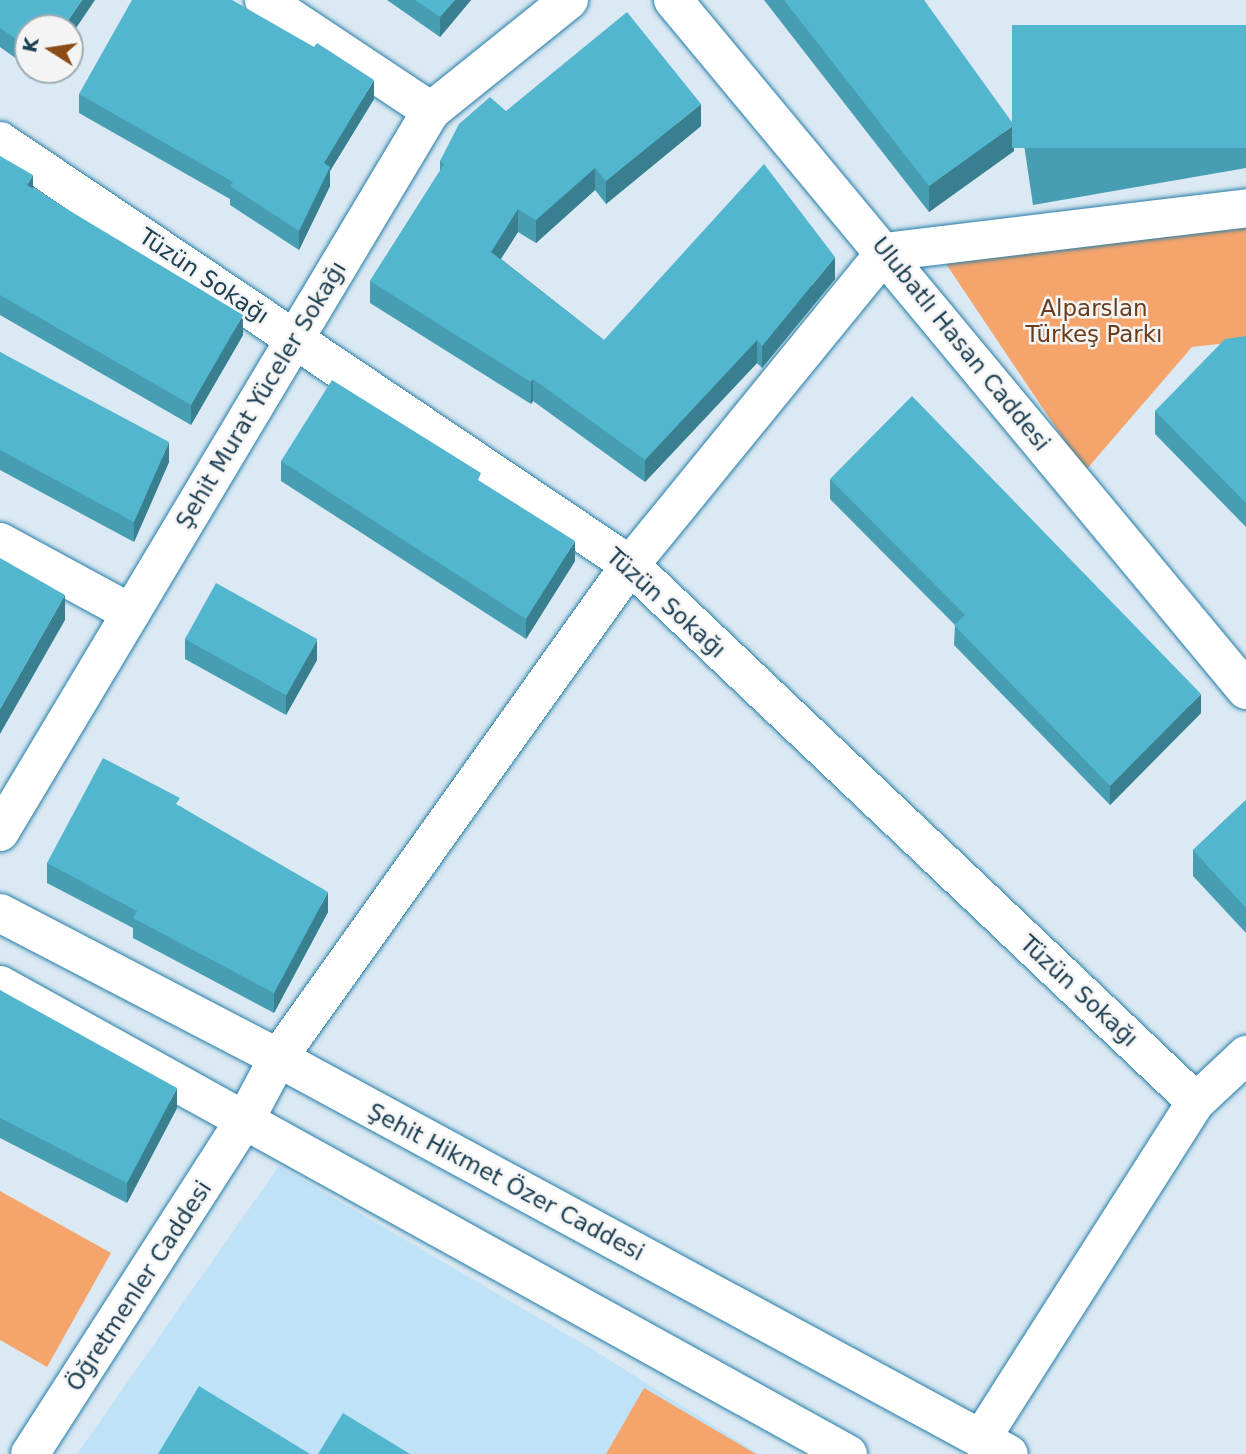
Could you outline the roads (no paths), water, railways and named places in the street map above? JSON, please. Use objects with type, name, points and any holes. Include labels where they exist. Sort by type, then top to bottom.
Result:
[{"type":"street","points":[[264,0],[431,111]]},
{"type":"street","name":"Şehit Murat Yüceler Sokağı","points":[[0,832],[431,111],[569,0]]},
{"type":"street","name":"Ulubatlı Hasan Caddesi","points":[[673,0],[886,252],[1246,691]]},
{"type":"street","name":"Tüzün Sokağı","points":[[0,141],[296,337],[630,565],[1196,1102]]},
{"type":"street","points":[[886,252],[1246,208]]},
{"type":"street","name":"Öğretmenler Caddesi","points":[[30,1454],[246,1118],[278,1058],[630,565],[886,252]]},
{"type":"street","points":[[0,542],[131,613]]},
{"type":"street","name":"Şehit Hikmet Özer Caddesi","points":[[0,913],[278,1058],[995,1446]]},
{"type":"street","points":[[0,985],[246,1118],[848,1454]]},
{"type":"street","points":[[995,1446],[1196,1102],[1246,1055]]},
{"type":"park label","name":"Alparslan Türkeş Parkı","points":[[1094,321]]}]
